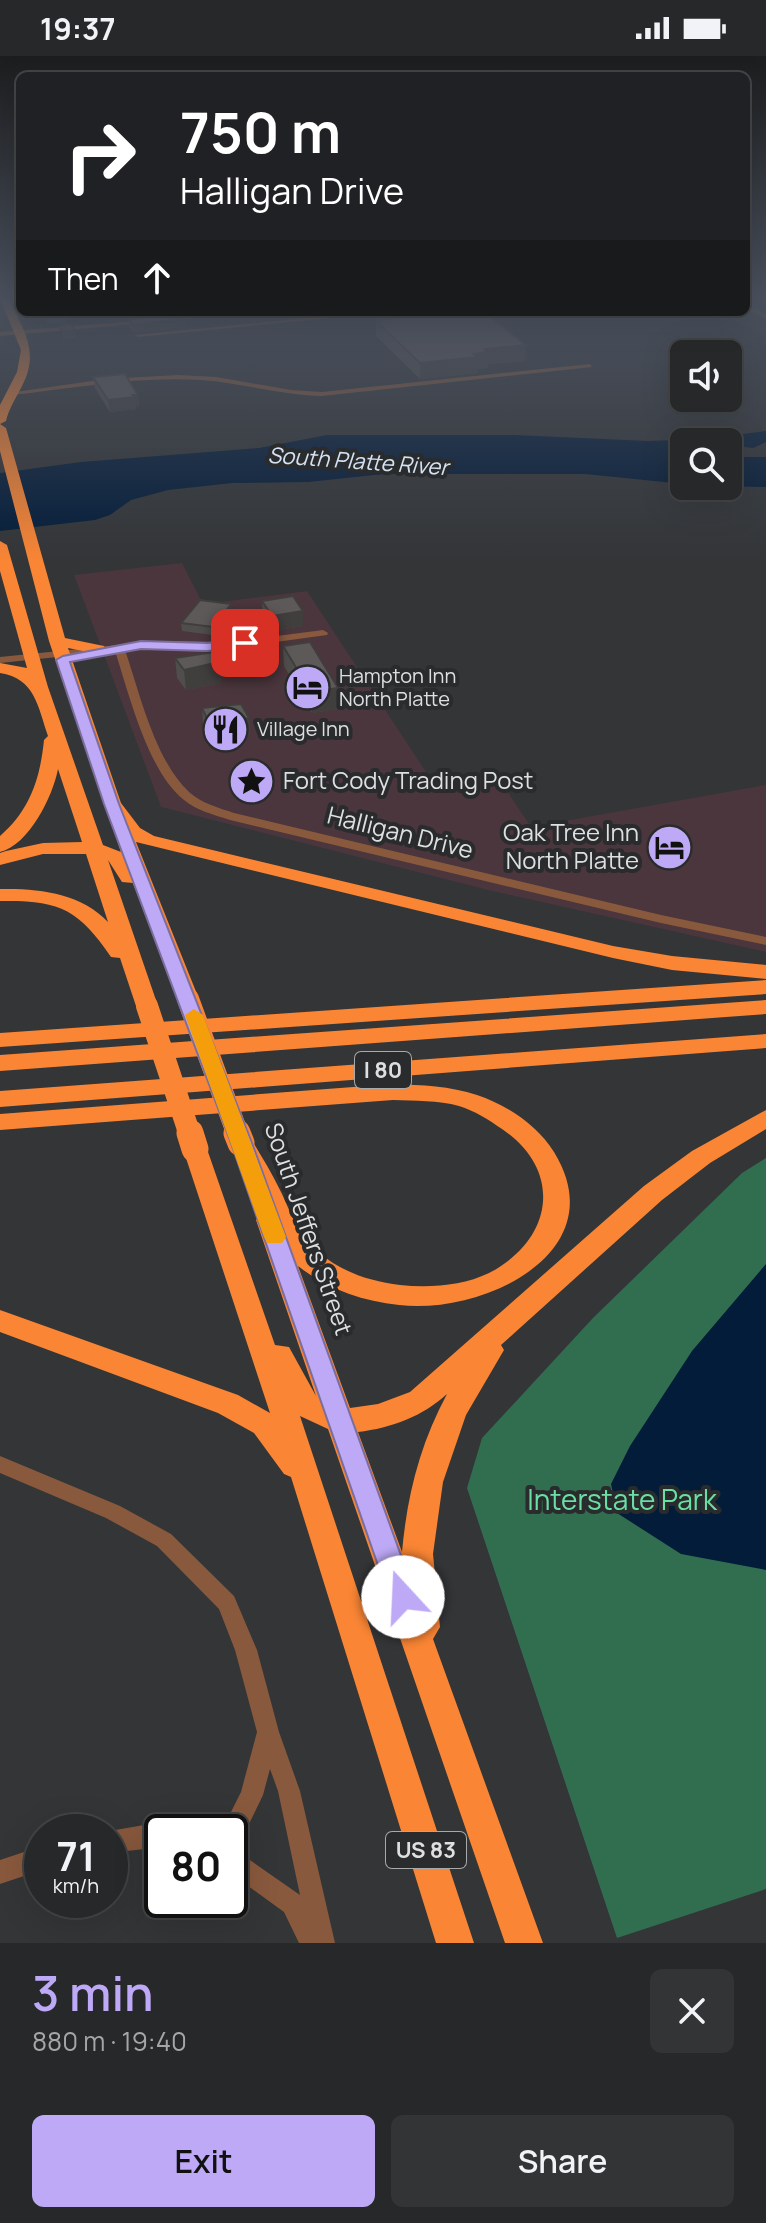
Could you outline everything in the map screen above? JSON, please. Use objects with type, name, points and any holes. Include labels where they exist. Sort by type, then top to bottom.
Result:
[{"type":"highway","points":[[0,421],[16,386]]},
{"type":"highway","name":"South Jeffers Street","points":[[0,428],[60,651],[112,804],[241,1143],[524,1943]]},
{"type":"highway","name":"US 83","points":[[0,545],[53,727],[195,1149],[237,1263],[455,1943]]},
{"type":"highway","points":[[1,664],[21,650],[26,633]]},
{"type":"highway","points":[[60,651],[98,649]]},
{"type":"highway","points":[[1,664],[20,671],[40,687]]},
{"type":"highway","points":[[0,846],[30,816],[45,793],[52,766],[53,727]]},
{"type":"highway","points":[[112,804],[133,832],[147,840],[613,952],[672,963],[766,972]]},
{"type":"highway","points":[[0,859],[38,849],[94,850],[117,857],[143,909],[160,930]]},
{"type":"highway","points":[[0,895],[50,897],[84,910],[98,920],[111,936],[147,1006]]},
{"type":"highway","points":[[0,1040],[766,987]]},
{"type":"highway","name":"I 80","points":[[0,1063],[766,1007]]},
{"type":"highway","name":"I 80","points":[[0,1099],[766,1041]]},
{"type":"highway","points":[[0,1122],[393,1092],[434,1094],[481,1106],[524,1132],[543,1154],[552,1173],[556,1212],[541,1245],[525,1262],[510,1274],[485,1286],[433,1297],[405,1297],[369,1291],[319,1267],[298,1249],[241,1143]]},
{"type":"highway","points":[[237,1263],[299,1395],[313,1410],[338,1419],[382,1416],[420,1401],[653,1193],[701,1157],[766,1118]]},
{"type":"highway","points":[[0,1321],[228,1404],[264,1424],[310,1488]]},
{"type":"highway","points":[[435,1686],[420,1600],[419,1543],[425,1489],[452,1412],[474,1372],[506,1326]]},
{"type":"street","points":[[12,393],[85,386]]},
{"type":"street","points":[[250,386],[322,394],[398,386]]},
{"type":"street","points":[[98,649],[158,644],[231,645],[323,633]]},
{"type":"street","points":[[1,664],[60,651],[110,653],[119,649]]},
{"type":"street","name":"Halligan Drive","points":[[119,649],[164,765],[184,794],[200,805],[230,816],[661,919],[766,941]]},
{"type":"street","points":[[0,1464],[113,1512],[164,1540],[227,1603],[246,1650],[268,1732],[289,1791],[323,1943]]},
{"type":"street","points":[[242,1814],[252,1795],[268,1732]]},
{"type":"street","points":[[0,1872],[24,1864]]},
{"type":"street","points":[[248,1872],[292,1904],[312,1943]]},
{"type":"shaded area","points":[[182,563],[203,604],[307,591],[432,781],[496,774],[531,827],[766,785],[766,952],[492,891],[161,807],[74,575]]},
{"type":"green space","name":"Interstate Park","points":[[766,1158],[766,1889],[617,1938],[467,1488],[482,1438],[593,1318],[742,1173]]},
{"type":"water","points":[[766,431],[766,442],[753,448],[742,447],[742,434]]},
{"type":"water","name":"South Platte River","points":[[327,435],[515,435],[670,440],[670,483],[585,474],[384,474],[308,482],[232,483],[168,490],[131,500],[110,515],[95,520],[0,531],[0,473],[81,462],[259,448]]},
{"type":"water","points":[[742,457],[766,457],[766,487],[742,487]]},
{"type":"water","points":[[766,1264],[766,1570],[681,1554],[617,1513],[611,1484],[630,1446],[692,1351]]},
{"type":"building","points":[[99,386],[132,386],[138,395],[133,395],[135,397],[108,400]]},
{"type":"building","points":[[293,596],[303,611],[272,616],[262,601]]},
{"type":"building","points":[[200,600],[231,604],[213,627],[181,623]]},
{"type":"building","points":[[310,642],[338,688],[311,692],[283,646]]},
{"type":"building","points":[[214,652],[219,662],[184,670],[175,658]]},
{"type":"building","points":[[241,704],[249,718],[210,725],[202,708]]},
{"type":"slow traffic","points":[[194,1015],[275,1237]]},
{"type":"place","name":"Hampton Inn North Platte","points":[[308,687]]},
{"type":"place","name":"Village Inn","points":[[226,729]]},
{"type":"place","name":"Fort Cody Trading Post","points":[[252,781]]},
{"type":"place","name":"Oak Tree Inn North Platte","points":[[670,847]]},
{"type":"route","points":[[245,643],[207,647],[141,645],[63,660],[112,804],[261,1196],[403,1597]]}]
